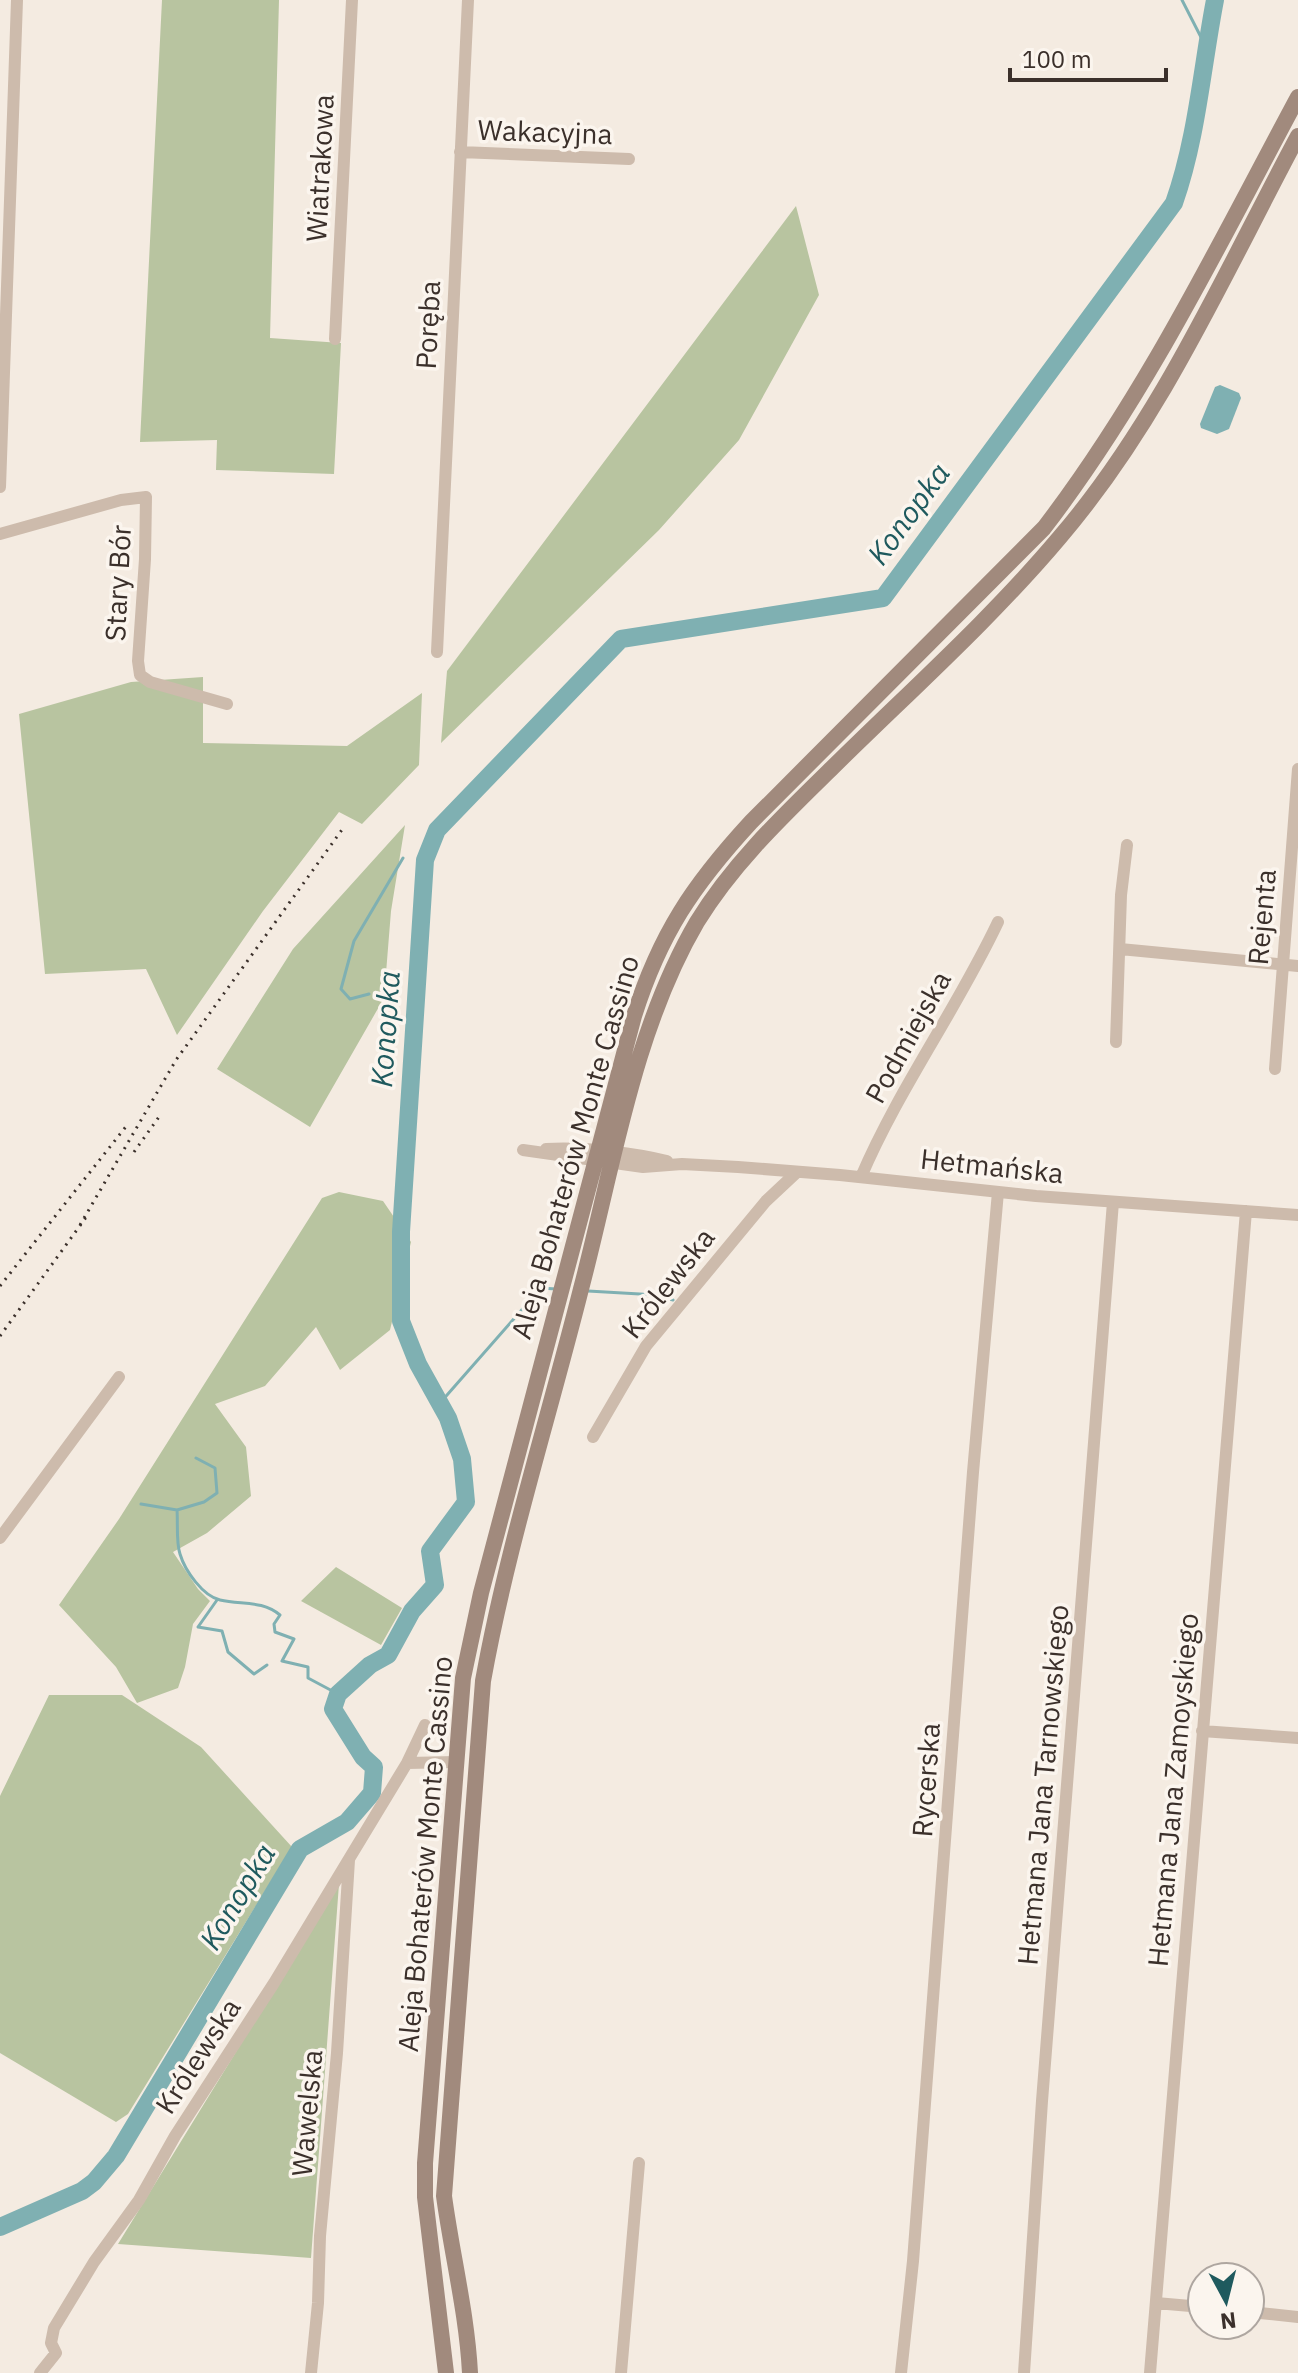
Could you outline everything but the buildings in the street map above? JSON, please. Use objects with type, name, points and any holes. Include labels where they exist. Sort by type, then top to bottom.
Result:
[{"type":"main road","name":"Aleja Bohaterów Monte Cassino","points":[[470,2373],[444,2196],[481,1696],[498,1597],[582,1289],[606,1156],[646,979],[681,910],[709,869],[751,822],[1044,528],[1084,476],[1130,406],[1298,97]]},
{"type":"main road","name":"Aleja Bohaterów Monte Cassino","points":[[446,2373],[425,2197],[425,2163],[463,1678],[481,1593],[560,1290],[655,1010],[675,963],[716,894],[764,834],[976,626],[1058,539],[1100,487],[1147,416],[1298,136]]},
{"type":"street","points":[[0,487],[17,0]]},
{"type":"street","name":"Wiatrakowa","points":[[335,339],[352,0]]},
{"type":"street","name":"Poręba","points":[[437,652],[468,0]]},
{"type":"street","name":"Wakacyjna","points":[[460,152],[629,159]]},
{"type":"street","name":"Stary Bór","points":[[0,534],[121,500],[146,497],[138,661],[140,675],[150,682],[227,704]]},
{"type":"street","name":"Rejenta","points":[[1275,1069],[1298,769]]},
{"type":"street","points":[[1116,1042],[1121,895],[1127,845]]},
{"type":"street","name":"Podmiejska","points":[[861,1177],[916,1068],[998,922]]},
{"type":"street","points":[[1120,949],[1298,966]]},
{"type":"street","name":"Hetmańska","points":[[606,1156],[643,1167],[682,1164],[797,1172],[1113,1202],[1298,1215]]},
{"type":"street","name":"Królewska","points":[[593,1437],[646,1346],[766,1201],[797,1172]]},
{"type":"street","name":"Rycerska","points":[[901,2373],[915,2233],[973,1472],[998,1192]]},
{"type":"street","name":"Hetmana Jana Tarnowskiego","points":[[1024,2373],[1042,2101],[1113,1202]]},
{"type":"street","name":"Hetmana Jana Zamoyskiego","points":[[1150,2373],[1246,1211]]},
{"type":"street","points":[[0,1538],[119,1377]]},
{"type":"street","name":"Królewska","points":[[40,2373],[56,2353],[51,2343],[54,2328],[94,2262],[139,2200],[175,2136],[274,1983],[407,1763],[425,1725]]},
{"type":"street","points":[[1202,1731],[1298,1738]]},
{"type":"street","points":[[407,1763],[456,1762]]},
{"type":"street","name":"Wawelska","points":[[311,2373],[337,2053],[349,1856]]},
{"type":"street","points":[[621,2373],[639,2163]]},
{"type":"street","points":[[1156,2303],[1186,2306]]},
{"type":"street","points":[[1266,2314],[1298,2317]]},
{"type":"green space","points":[[162,0],[279,0],[270,338],[341,343],[334,474],[216,470],[217,440],[140,442]]},
{"type":"green space","points":[[796,206],[819,295],[739,440],[659,530],[441,743],[447,671]]},
{"type":"green space","points":[[203,677],[203,743],[347,746],[422,693],[419,765],[362,824],[339,812],[263,911],[177,1035],[146,969],[45,974],[19,714],[131,682]]},
{"type":"green space","points":[[405,825],[391,911],[384,998],[310,1127],[217,1069],[293,949]]},
{"type":"green space","points":[[339,1192],[383,1201],[411,1242],[390,1330],[340,1370],[316,1327],[265,1386],[215,1404],[246,1447],[251,1496],[207,1533],[173,1552],[210,1601],[193,1624],[178,1688],[137,1703],[116,1667],[59,1605],[119,1519],[322,1198]]},
{"type":"green space","points":[[336,1567],[402,1608],[381,1645],[301,1601]]},
{"type":"green space","points":[[49,1695],[122,1695],[201,1747],[292,1847],[128,2114],[116,2122],[0,2053],[0,1796]]},
{"type":"green space","points":[[339,1884],[311,2258],[118,2244]]},
{"type":"water","points":[[1220,385],[1239,393],[1241,398],[1229,429],[1217,434],[1201,428],[1200,424],[1215,387]]},
{"type":"waterway","points":[[1182,0],[1206,47]]},
{"type":"waterway","name":"Konopka","points":[[0,2227],[82,2191],[94,2182],[116,2156],[300,1849],[347,1822],[372,1793],[374,1767],[363,1757],[333,1709],[338,1694],[370,1665],[388,1655],[412,1611],[435,1585],[430,1551],[466,1502],[462,1459],[448,1418],[418,1364],[401,1321],[401,1232],[425,860],[437,830],[621,639],[883,598],[1174,203],[1194,128],[1215,0]]},
{"type":"waterway","points":[[369,994],[350,999],[341,989],[354,941],[403,858]]},
{"type":"waterway","points":[[440,1403],[541,1288],[556,1289]]},
{"type":"waterway","points":[[588,1291],[657,1295],[673,1300]]},
{"type":"waterway","points":[[196,1458],[215,1468],[217,1493],[204,1502],[177,1510],[179,1549],[186,1568],[201,1588],[214,1598],[259,1605],[280,1615],[274,1624],[275,1632],[294,1639],[282,1661],[308,1667],[308,1678],[338,1694]]},
{"type":"waterway","points":[[141,1504],[177,1510]]},
{"type":"waterway","points":[[217,1600],[198,1627],[222,1631],[228,1652],[254,1674],[267,1665]]},
{"type":"railway","points":[[80,1225],[176,1060],[344,827]]},
{"type":"railway","points":[[134,1152],[161,1114]]},
{"type":"railway","points":[[0,1286],[128,1124]]},
{"type":"railway","points":[[0,1336],[87,1216]]}]
